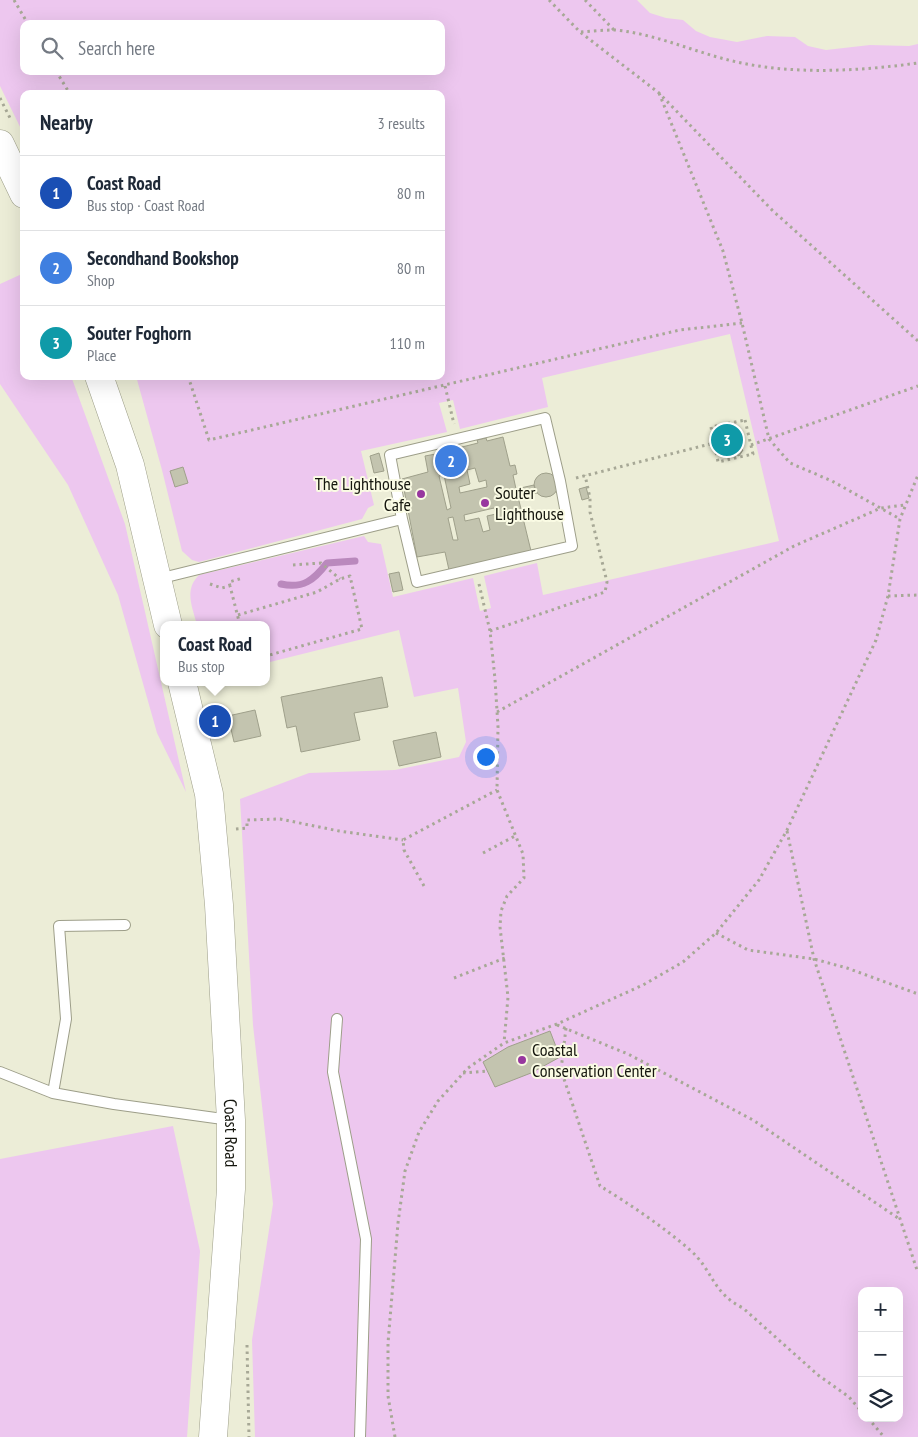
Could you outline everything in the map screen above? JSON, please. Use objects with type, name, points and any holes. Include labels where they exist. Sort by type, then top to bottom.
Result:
[{"type":"main road","points":[[0,144],[20,186]]},
{"type":"main road","points":[[100,380],[130,465],[167,621]]},
{"type":"main road","name":"Coast Road","points":[[183,686],[209,794],[219,905],[231,1120],[231,1188],[213,1437]]},
{"type":"lane","points":[[545,418],[572,546],[416,582],[390,455],[457,439],[545,418]]},
{"type":"lane","points":[[156,580],[402,519]]},
{"type":"lane","points":[[54,1093],[66,1019],[59,926],[125,925]]},
{"type":"lane","points":[[337,1019],[334,1072],[366,1239],[360,1437]]},
{"type":"lane","points":[[0,1072],[54,1093],[114,1104],[231,1120]]},
{"type":"path","points":[[14,0],[26,20]]},
{"type":"path","points":[[549,0],[580,32],[659,93],[773,211],[918,341]]},
{"type":"path","points":[[585,0],[615,30]]},
{"type":"path","points":[[580,32],[615,30],[672,43],[736,62],[772,68],[843,69],[918,63]]},
{"type":"path","points":[[58,75],[68,90]]},
{"type":"path","points":[[659,93],[723,251],[769,440],[790,463],[832,481],[900,519]]},
{"type":"path","points":[[189,380],[209,440],[680,330],[742,323]]},
{"type":"path","points":[[444,386],[457,439]]},
{"type":"path","points":[[751,445],[918,386]]},
{"type":"path","points":[[745,420],[751,445],[754,454],[718,462],[711,427],[745,420]]},
{"type":"path","points":[[490,631],[605,592],[607,582],[590,512],[590,498],[586,476],[714,443]]},
{"type":"path","points":[[395,1437],[388,1396],[388,1343],[398,1223],[405,1171],[419,1132],[438,1101],[463,1073],[504,1043],[556,1024],[643,985],[683,962],[716,933],[759,880],[787,830],[876,640],[888,596],[900,519],[918,475]]},
{"type":"path","points":[[497,712],[794,546],[881,508],[905,505]]},
{"type":"path","points":[[284,568],[321,562],[340,579]]},
{"type":"path","points":[[476,569],[490,631],[497,712],[497,790],[523,854],[524,878],[507,896],[501,911],[500,927],[508,997],[504,1043]]},
{"type":"path","points":[[187,572],[212,585],[222,588],[230,586]]},
{"type":"path","points":[[239,621],[229,582],[250,576]]},
{"type":"path","points":[[238,615],[317,592],[340,579],[350,576],[362,629],[270,655]]},
{"type":"path","points":[[888,596],[918,595]]},
{"type":"path","points":[[233,829],[247,828],[247,820],[280,819],[339,831],[403,840],[497,790]]},
{"type":"path","points":[[787,830],[814,959],[898,1218],[918,1272]]},
{"type":"path","points":[[483,853],[515,836]]},
{"type":"path","points":[[403,840],[404,850],[424,886]]},
{"type":"path","points":[[716,933],[748,950],[814,959],[871,976],[918,994]]},
{"type":"path","points":[[454,978],[505,958]]},
{"type":"path","points":[[556,1024],[628,1054],[752,1120],[898,1218]]},
{"type":"path","points":[[566,1028],[561,1070],[600,1186],[623,1200],[690,1250],[703,1264],[715,1286],[728,1301],[743,1308],[858,1408]]},
{"type":"path","points":[[463,1073],[487,1071]]},
{"type":"path","points":[[871,1422],[884,1437]]},
{"type":"shaded area","points":[[0,0],[637,0],[650,13],[666,18],[683,20],[696,31],[710,37],[737,42],[767,36],[795,37],[808,46],[826,50],[870,45],[909,46],[918,44],[918,1437],[255,1437],[252,1340],[273,1204],[253,1025],[240,799],[309,773],[395,770],[459,757],[466,742],[458,688],[414,697],[399,630],[270,662],[270,621],[196,621],[190,598],[194,581],[199,575],[364,536],[368,542],[381,544],[393,597],[473,578],[480,611],[491,608],[484,576],[537,563],[543,595],[779,541],[730,334],[542,378],[548,407],[460,429],[453,400],[439,403],[447,432],[361,451],[374,505],[368,508],[362,519],[199,562],[192,560],[182,551],[137,380],[445,380],[445,90],[20,90],[20,127],[0,86]]},
{"type":"shaded area","points":[[20,275],[20,380],[72,380],[125,524],[160,678],[160,686],[162,686],[186,792],[157,733],[118,595],[68,485],[0,384],[0,284]]},
{"type":"shaded area","points":[[173,1126],[200,1251],[187,1437],[0,1437],[0,1159]]},
{"type":"building","points":[[731,425],[738,429],[736,433],[739,447],[743,450],[739,456],[734,453],[720,456],[714,433],[729,429]]},
{"type":"building","name":"Souter Lighthouse","points":[[503,437],[510,466],[515,465],[517,474],[513,475],[516,489],[534,485],[537,493],[518,497],[521,509],[526,508],[528,517],[523,518],[531,551],[514,554],[515,558],[469,569],[468,565],[449,570],[445,552],[417,557],[402,479],[428,472],[425,456],[441,453],[440,449],[449,446],[450,450],[478,443],[477,440],[486,438],[487,441]],"holes":[[[475,468],[479,482],[486,480],[487,487],[460,493],[459,487],[470,484],[467,470]],[[444,475],[451,508],[447,510],[439,476]],[[494,508],[496,514],[487,516],[490,530],[483,532],[479,518],[465,521],[464,515]],[[453,517],[458,540],[453,540],[448,518]]]},
{"type":"building","points":[[379,453],[384,471],[374,473],[370,456]]},
{"type":"building","points":[[183,467],[188,483],[175,487],[170,471]]},
{"type":"building","points":[[546,473],[551,474],[557,480],[557,490],[551,496],[546,497],[541,496],[535,490],[534,485],[535,480],[541,474]]},
{"type":"building","points":[[586,487],[589,498],[582,500],[579,489]]},
{"type":"building","points":[[399,572],[403,590],[393,592],[389,574]]},
{"type":"building","points":[[382,677],[388,707],[354,713],[360,740],[301,752],[296,726],[287,728],[281,697]]},
{"type":"building","points":[[255,710],[261,736],[234,742],[228,716]]},
{"type":"building","points":[[436,732],[441,757],[399,766],[393,741]]},
{"type":"building","name":"Coastal Conservation Center","points":[[550,1031],[560,1057],[531,1073],[495,1087],[483,1062],[508,1047]]},
{"type":"waterway","points":[[281,584],[296,585],[307,582],[327,563],[355,561]]},
{"type":"place","name":"Souter Foghorn","points":[[727,440]]},
{"type":"place","name":"Secondhand Bookshop","points":[[451,461]]},
{"type":"place","name":"The Lighthouse Cafe","points":[[421,494]]},
{"type":"place","name":"Souter Lighthouse","points":[[485,503]]},
{"type":"place","name":"Coast Road","points":[[215,721]]},
{"type":"place","name":"Coastal Conservation Center","points":[[522,1060]]}]
